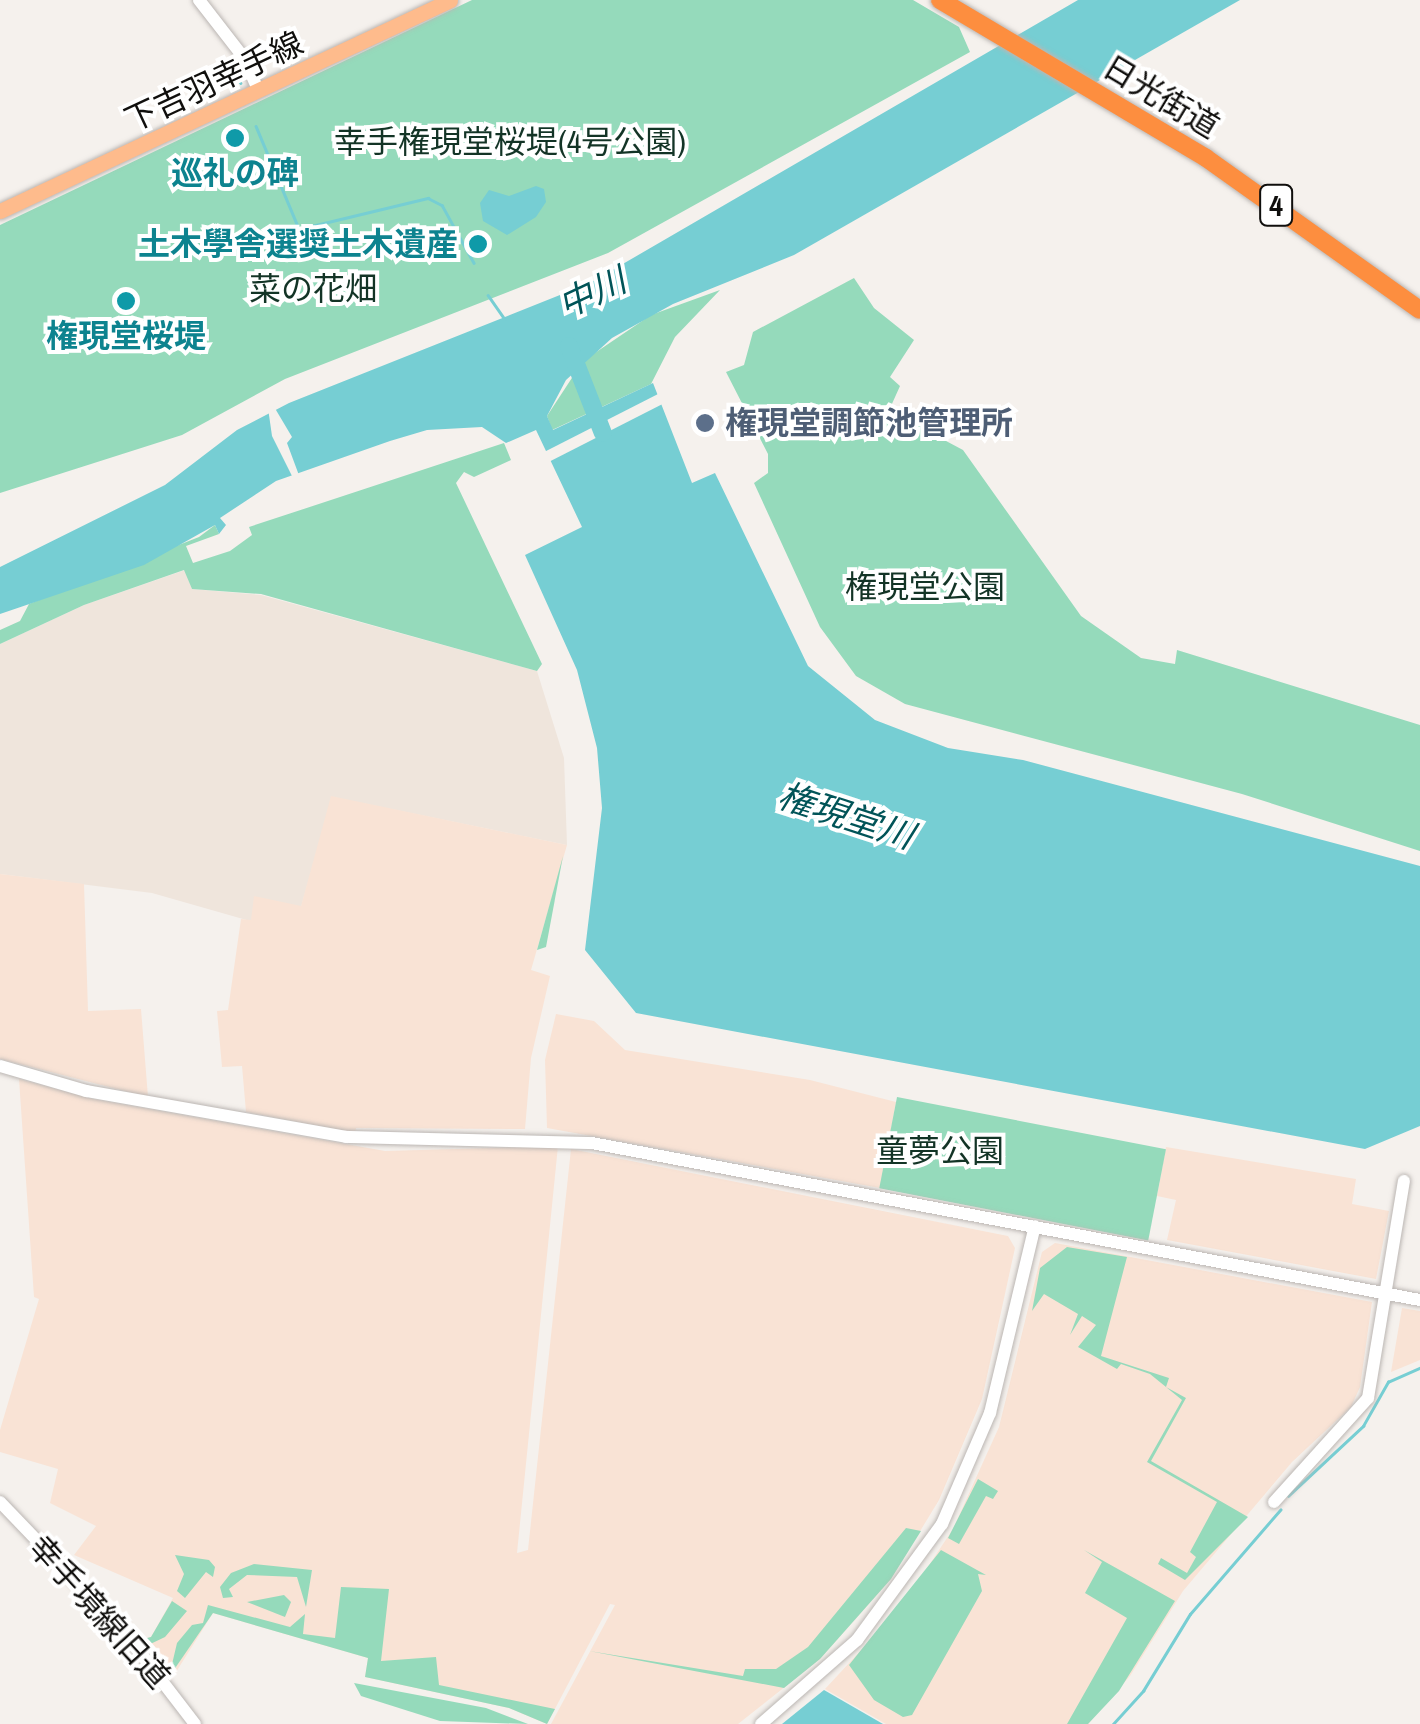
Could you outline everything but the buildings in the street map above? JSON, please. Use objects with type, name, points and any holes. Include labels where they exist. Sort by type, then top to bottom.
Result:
[{"type":"highway","name":"日光街道","points":[[940,0],[1115,104],[1420,300]]},
{"type":"highway","name":"日光街道","points":[[1345,254],[1420,310]]},
{"type":"main road","name":"下吉羽幸手線","points":[[0,211],[450,0]]},
{"type":"street","points":[[199,0],[202,12],[244,58],[259,91]]},
{"type":"street","points":[[0,1066],[86,1091],[346,1137],[592,1143],[1420,1300]]},
{"type":"street","points":[[1274,1502],[1364,1405],[1404,1181]]},
{"type":"street","points":[[761,1724],[858,1640],[942,1524],[990,1413],[1035,1226]]},
{"type":"street","name":"幸手境線旧道","points":[[0,1502],[122,1629],[194,1724]]},
{"type":"shaded area","points":[[185,570],[192,589],[261,595],[537,671],[564,758],[567,845],[332,797],[301,907],[250,921],[152,893],[0,874],[0,644],[84,605]]},
{"type":"shaded area","points":[[331,796],[567,845],[531,970],[550,976],[531,1058],[525,1129],[356,1128],[355,1133],[246,1112],[242,1066],[222,1067],[217,1011],[228,1010],[241,919],[251,920],[254,896],[301,906]]},
{"type":"shaded area","points":[[0,874],[84,884],[88,1011],[141,1009],[148,1097],[0,1059]]},
{"type":"shaded area","points":[[556,1014],[594,1021],[625,1050],[810,1080],[896,1102],[880,1188],[547,1128],[545,1060]]},
{"type":"shaded area","points":[[19,1079],[93,1099],[385,1151],[558,1146],[517,1553],[528,1550],[571,1149],[1008,1236],[1015,1248],[982,1399],[939,1500],[891,1579],[820,1659],[738,1724],[551,1724],[615,1605],[610,1604],[547,1724],[509,1708],[365,1677],[368,1658],[213,1613],[171,1680],[139,1640],[151,1637],[173,1598],[74,1555],[96,1526],[50,1503],[58,1469],[0,1452],[0,1430],[39,1299],[34,1297]]},
{"type":"shaded area","points":[[1166,1147],[1356,1179],[1352,1204],[1389,1211],[1376,1279],[1167,1240],[1176,1200],[1157,1196]]},
{"type":"shaded area","points":[[1055,1243],[1372,1302],[1360,1387],[1351,1407],[1292,1462],[1183,1591],[1130,1676],[1088,1724],[886,1724],[825,1689],[902,1606],[953,1529],[999,1427],[1042,1252]]},
{"type":"shaded area","points":[[1402,1308],[1420,1311],[1420,1360],[1391,1372]]},
{"type":"green space","name":"幸手権現堂桜堤(4号公園)","points":[[472,0],[913,0],[959,27],[970,52],[608,253],[285,379],[182,435],[0,493],[0,225]]},
{"type":"green space","name":"権現堂公園","points":[[854,278],[874,308],[914,340],[890,377],[900,386],[891,406],[933,426],[931,433],[963,450],[1081,616],[1141,658],[1175,664],[1177,650],[1420,725],[1420,851],[1242,794],[905,704],[856,676],[820,627],[754,483],[768,473],[768,454],[726,372],[744,365],[753,332]]},
{"type":"green space","points":[[720,290],[675,337],[651,384],[552,430],[547,416],[583,361],[651,315]]},
{"type":"green space","points":[[504,443],[511,460],[474,477],[464,472],[456,483],[542,664],[537,671],[261,594],[192,589],[184,570],[84,605],[0,644],[0,630],[20,621],[29,604],[199,537],[215,525],[219,534],[186,546],[193,563],[230,551],[252,535],[249,527]]},
{"type":"green space","points":[[563,856],[546,947],[537,950]]},
{"type":"green space","name":"童夢公園","points":[[897,1097],[1166,1149],[1148,1241],[879,1188]]},
{"type":"green space","points":[[1067,1247],[1127,1257],[1101,1356],[1169,1378],[1166,1387],[1150,1374],[1121,1364],[1117,1369],[1078,1347],[1096,1325],[1082,1316],[1070,1335],[1078,1314],[1044,1294],[1032,1311],[1040,1268]]},
{"type":"green space","points":[[1166,1387],[1186,1398],[1151,1461],[1248,1517],[1185,1580],[1158,1564],[1161,1558],[1187,1573],[1196,1557],[1190,1552],[1217,1502],[1147,1462],[1182,1400]]},
{"type":"green space","points":[[978,1479],[998,1491],[993,1499],[986,1496],[959,1544],[948,1538]]},
{"type":"green space","points":[[906,1528],[921,1531],[891,1579],[820,1659],[784,1688],[589,1651],[743,1676],[745,1669],[776,1669],[808,1647]]},
{"type":"green space","points":[[941,1550],[986,1575],[978,1574],[982,1591],[912,1715],[903,1717],[874,1700],[849,1665]]},
{"type":"green space","points":[[1084,1550],[1175,1601],[1119,1691],[1088,1724],[1067,1724],[1127,1618],[1085,1593],[1102,1562]]},
{"type":"green space","points":[[175,1555],[209,1560],[215,1567],[213,1577],[206,1572],[185,1598],[177,1591],[184,1574]]},
{"type":"green space","points":[[254,1564],[312,1570],[306,1607],[297,1577],[247,1575],[229,1589],[233,1597],[223,1598],[220,1587],[231,1573]]},
{"type":"green space","points":[[341,1587],[389,1589],[381,1661],[436,1657],[439,1685],[555,1709],[547,1724],[509,1708],[365,1677],[368,1658],[213,1613],[169,1677],[177,1643],[192,1625],[203,1623],[208,1605],[290,1627],[305,1614],[303,1634],[335,1638]]},
{"type":"green space","points":[[284,1595],[291,1602],[285,1617],[247,1602]]},
{"type":"green space","points":[[172,1601],[187,1611],[165,1637],[144,1647],[139,1640],[151,1637]]},
{"type":"green space","points":[[354,1683],[486,1708],[528,1724],[440,1721],[361,1696]]},
{"type":"water","name":"中川","points":[[1078,0],[1240,0],[794,255],[673,304],[612,338],[566,380],[547,416],[553,430],[653,383],[692,483],[715,473],[808,666],[875,720],[948,748],[1023,760],[1420,866],[1420,1126],[1365,1149],[636,1013],[585,950],[602,808],[597,748],[577,670],[525,555],[582,527],[536,430],[506,443],[482,427],[427,430],[390,441],[276,481],[220,518],[226,525],[219,534],[215,525],[144,565],[0,614],[0,567],[165,485],[237,430],[289,403],[590,283]]},
{"type":"water","points":[[536,186],[544,189],[546,202],[536,217],[507,235],[483,221],[480,203],[489,190],[509,196]]},
{"type":"water","points":[[824,1690],[883,1724],[782,1724]]},
{"type":"pier","points":[[662,392],[667,402],[547,463],[542,453]]},
{"type":"pier","points":[[273,405],[292,437],[287,443],[300,478],[294,480],[272,436],[268,408]]},
{"type":"waterway","points":[[228,66],[241,83]]},
{"type":"waterway","points":[[256,126],[299,229],[428,198],[442,205],[474,263]]},
{"type":"waterway","points":[[488,295],[505,319]]},
{"type":"waterway","name":"権現堂川","points":[[569,346],[603,433]]},
{"type":"waterway","points":[[1288,1496],[1363,1426],[1388,1382],[1420,1368]]},
{"type":"waterway","points":[[1113,1724],[1143,1691],[1190,1614],[1280,1510]]},
{"type":"place","name":"巡礼の碑","points":[[235,138]]},
{"type":"place","name":"土木學舎選奨土木遺産","points":[[478,244]]},
{"type":"place","name":"権現堂桜堤","points":[[126,301]]},
{"type":"place","name":"権現堂調節池管理所","points":[[705,423]]},
{"type":"park label","name":"菜の花畑","points":[[313,289]]}]
